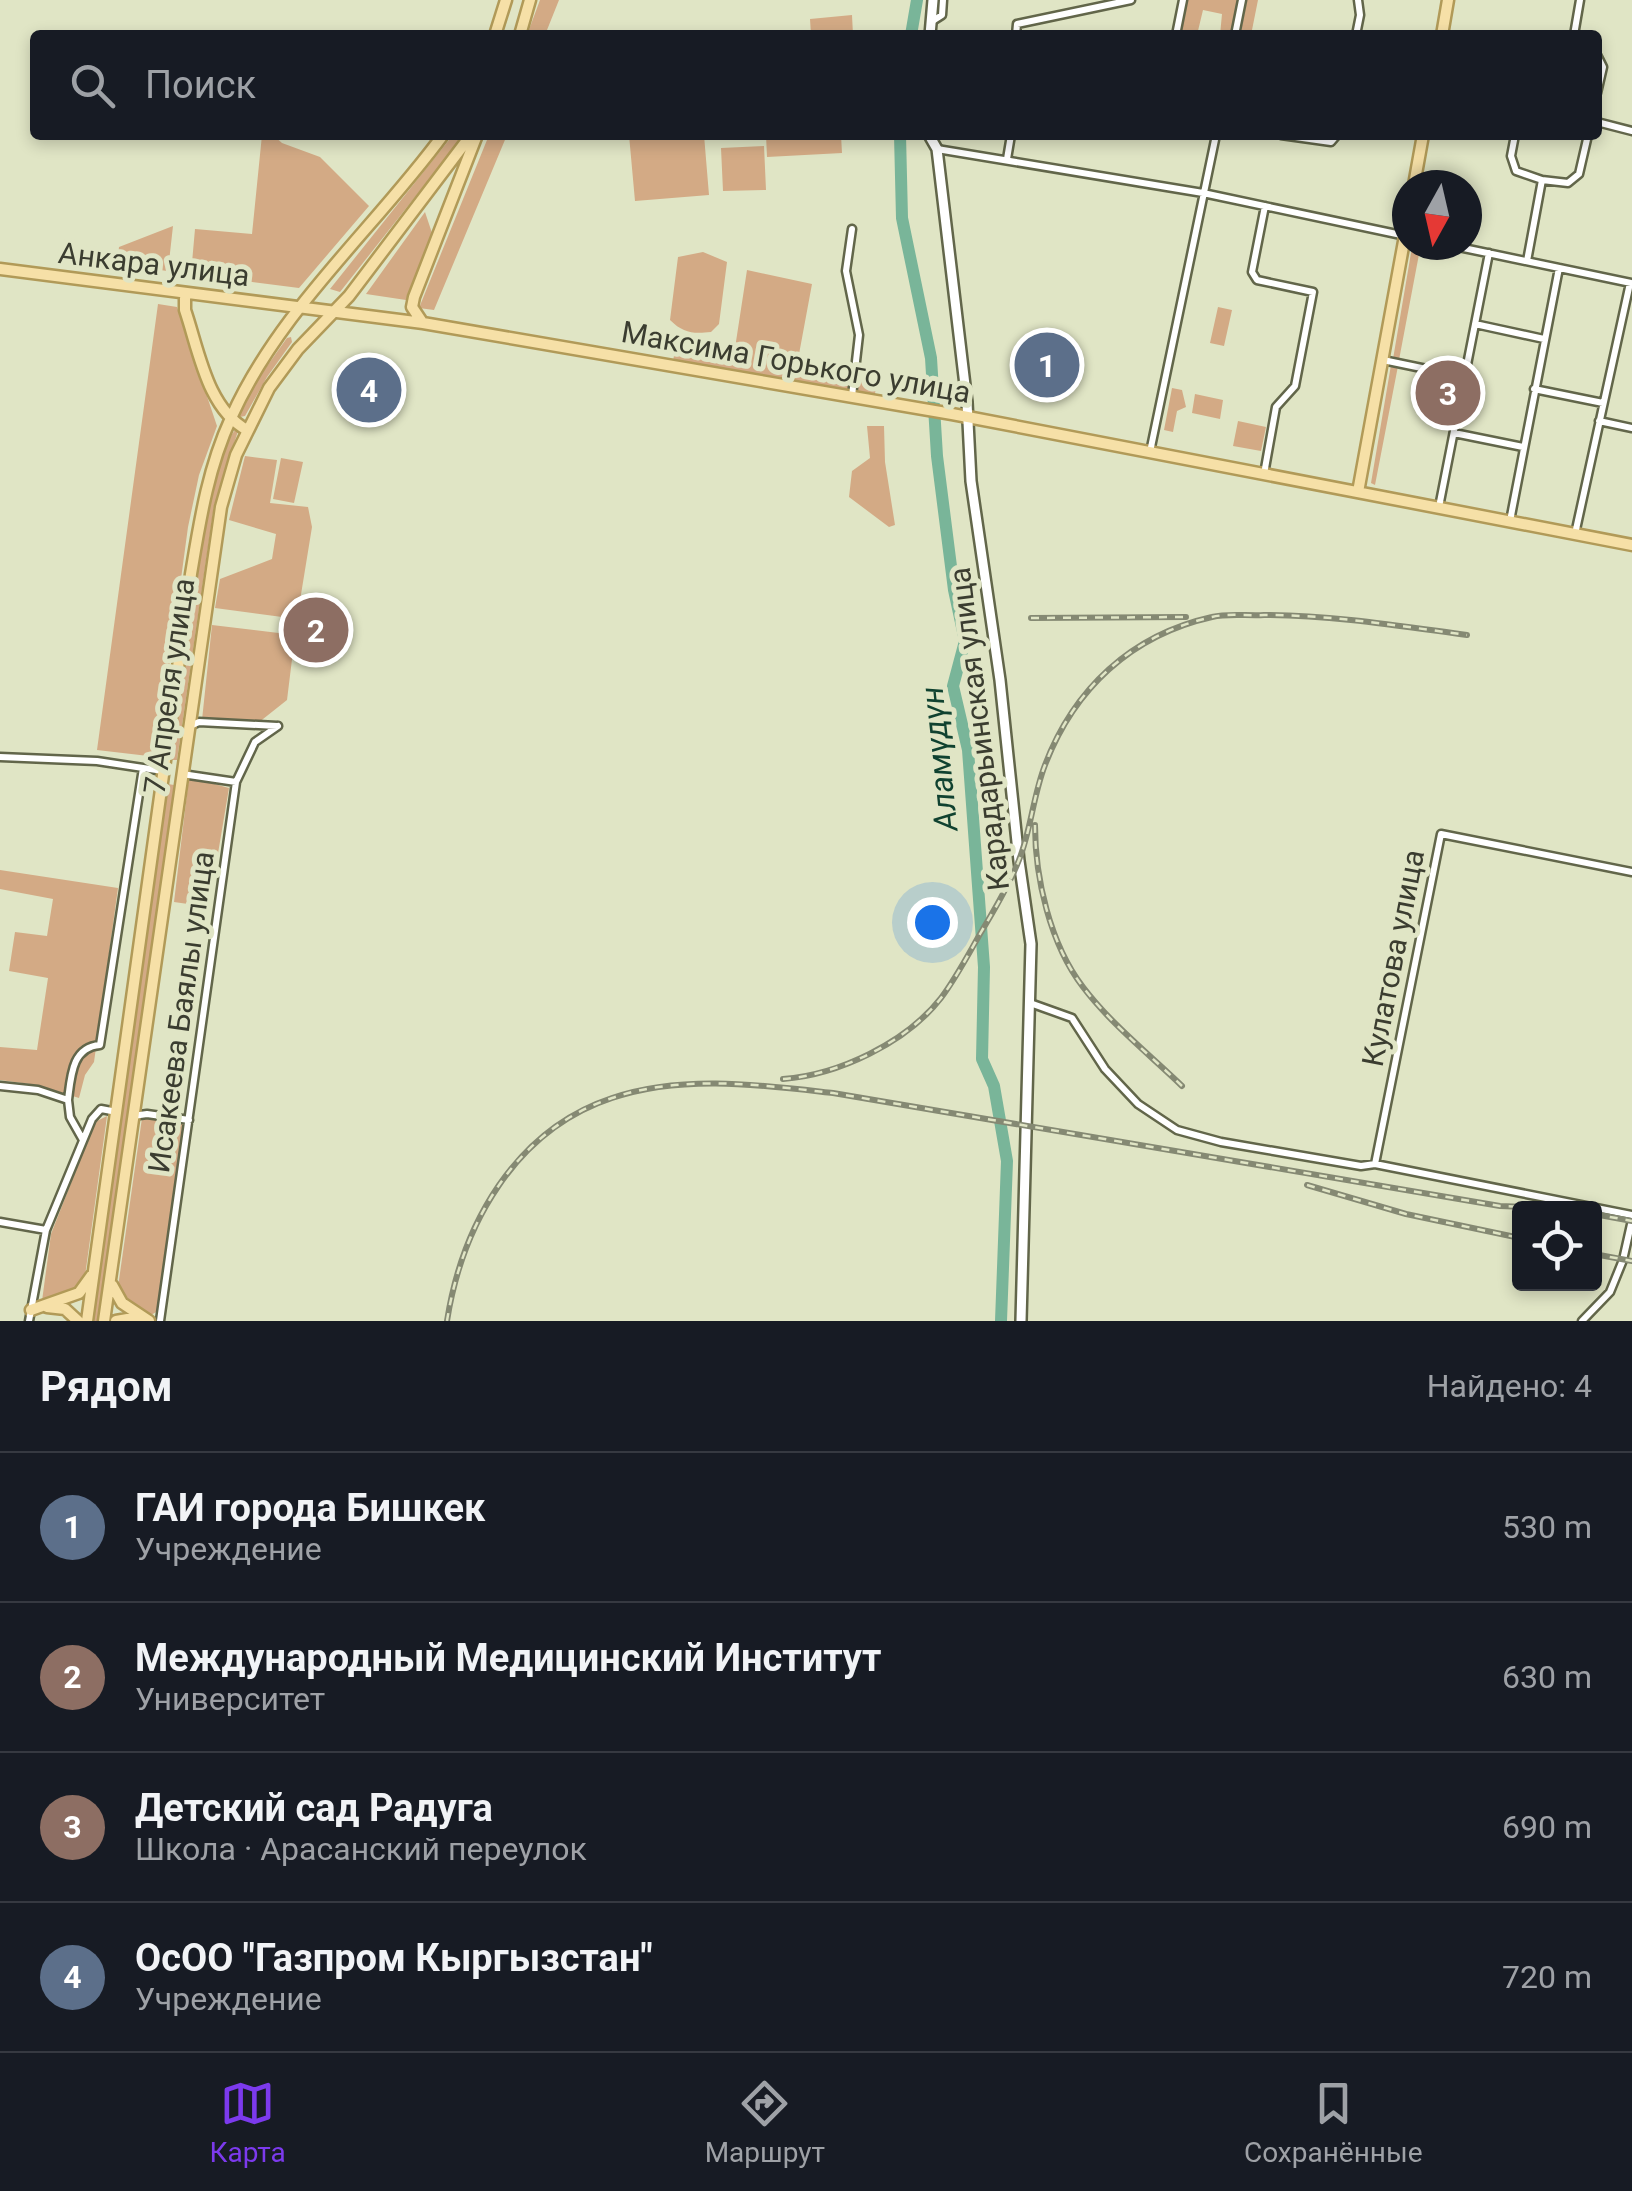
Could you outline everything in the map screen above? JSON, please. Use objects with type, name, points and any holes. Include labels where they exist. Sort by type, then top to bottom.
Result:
[{"type":"main road","points":[[497,30],[506,0]]},
{"type":"main road","points":[[522,30],[532,0]]},
{"type":"main road","points":[[1443,30],[1448,0]]},
{"type":"main road","name":"7 Апреля улица","points":[[86,1321],[200,518],[210,476],[229,421],[260,364],[438,140]]},
{"type":"main road","name":"7 Апреля улица","points":[[104,1321],[218,520],[228,481],[247,430],[284,367],[348,296],[470,140]]},
{"type":"main road","points":[[423,323],[412,307],[414,297],[472,140]]},
{"type":"main road","points":[[1417,170],[1422,140]]},
{"type":"main road","points":[[1358,492],[1401,260]]},
{"type":"main road","name":"Анкара улица","points":[[0,270],[303,307]]},
{"type":"main road","points":[[185,295],[184,310],[218,406],[229,421],[247,430]]},
{"type":"main road","name":"Максима Горького улица","points":[[303,307],[423,323],[914,407],[1632,545]]},
{"type":"main road","points":[[164,771],[181,774]]},
{"type":"main road","points":[[30,1316],[79,1293],[94,1273]]},
{"type":"main road","points":[[110,1279],[122,1303],[145,1319]]},
{"type":"main road","points":[[46,1308],[65,1309],[78,1321]]},
{"type":"main road","points":[[116,1321],[145,1319]]},
{"type":"street","points":[[930,30],[933,0]]},
{"type":"street","points":[[930,22],[942,15],[944,0]]},
{"type":"street","points":[[1016,30],[1016,24],[1131,0]]},
{"type":"street","points":[[1177,30],[1183,0]]},
{"type":"street","points":[[1236,30],[1242,0]]},
{"type":"street","points":[[1357,30],[1358,0]]},
{"type":"street","points":[[1575,30],[1580,0]]},
{"type":"street","points":[[1602,123],[1632,130]]},
{"type":"street","name":"Карадарьинская улица","points":[[932,140],[937,149],[972,482],[1032,944],[1021,1321]]},
{"type":"street","points":[[1007,160],[1011,140]]},
{"type":"street","points":[[1150,452],[1215,140]]},
{"type":"street","points":[[1306,140],[1332,140]]},
{"type":"street","points":[[1514,140],[1512,165],[1524,176],[1573,181],[1580,174],[1587,140]]},
{"type":"street","points":[[937,149],[1392,229]]},
{"type":"street","points":[[1527,261],[1542,180]]},
{"type":"street","points":[[1264,474],[1276,407],[1296,386],[1313,292],[1257,280],[1252,272],[1265,206]]},
{"type":"street","points":[[852,229],[846,271],[859,335],[852,396]]},
{"type":"street","points":[[1482,252],[1631,283],[1574,534]]},
{"type":"street","points":[[1439,508],[1489,254]]},
{"type":"street","points":[[1510,521],[1559,268]]},
{"type":"street","points":[[1475,324],[1544,338]]},
{"type":"street","points":[[1382,360],[1465,377]]},
{"type":"street","points":[[1534,390],[1602,403]]},
{"type":"street","points":[[1599,421],[1632,428]]},
{"type":"street","points":[[1454,433],[1524,447]]},
{"type":"street","name":"Исакеева Баялы улица","points":[[160,1321],[236,782],[255,742],[278,726],[199,722],[188,727]]},
{"type":"street","points":[[0,758],[96,760],[164,771]]},
{"type":"street","points":[[84,1140],[70,1118],[68,1100],[80,1052],[100,1044],[143,768]]},
{"type":"street","points":[[181,774],[236,782]]},
{"type":"street","name":"Кулатова улица","points":[[1375,1164],[1441,834],[1632,872]]},
{"type":"street","points":[[1030,1003],[1072,1018],[1105,1069],[1138,1104],[1176,1130],[1221,1142],[1360,1166],[1375,1164],[1632,1218],[1623,1260],[1610,1292],[1582,1321]]},
{"type":"street","points":[[0,1086],[38,1090],[68,1100]]},
{"type":"street","points":[[136,1093],[147,1114]]},
{"type":"street","points":[[30,1316],[46,1230],[92,1119],[100,1109],[116,1112]]},
{"type":"street","points":[[133,1116],[189,1120]]},
{"type":"street","points":[[0,1222],[46,1230]]},
{"type":"shaded area","points":[[540,0],[559,0],[547,30],[529,30]]},
{"type":"shaded area","points":[[1186,0],[1239,0],[1234,30],[1220,30],[1222,14],[1203,10],[1198,30],[1181,30]]},
{"type":"shaded area","points":[[1247,0],[1258,0],[1252,30],[1241,30]]},
{"type":"shaded area","points":[[852,15],[853,30],[811,30],[810,19]]},
{"type":"shaded area","points":[[261,140],[279,140],[320,157],[369,206],[299,288],[191,274],[195,229],[252,234]]},
{"type":"shaded area","points":[[449,140],[460,140],[340,292],[330,289]]},
{"type":"shaded area","points":[[487,140],[505,140],[434,310],[419,308]]},
{"type":"shaded area","points":[[629,140],[704,140],[709,195],[635,201]]},
{"type":"shaded area","points":[[766,140],[841,140],[842,153],[767,157]]},
{"type":"shaded area","points":[[764,146],[766,190],[723,191],[721,148]]},
{"type":"shaded area","points":[[425,212],[432,233],[406,300],[366,294]]},
{"type":"shaded area","points":[[173,226],[168,271],[117,265],[119,247]]},
{"type":"shaded area","points":[[703,252],[727,262],[719,324],[711,332],[694,333],[670,320],[678,257]]},
{"type":"shaded area","points":[[1410,260],[1418,260],[1399,360],[1393,359]]},
{"type":"shaded area","points":[[747,270],[812,284],[797,365],[877,376],[875,394],[673,361],[677,340],[735,348]]},
{"type":"shaded area","points":[[158,304],[177,307],[217,426],[199,475],[188,527],[157,757],[97,750]]},
{"type":"shaded area","points":[[1218,307],[1232,310],[1224,346],[1210,343]]},
{"type":"shaded area","points":[[291,337],[292,342],[245,416],[240,417],[260,376]]},
{"type":"shaded area","points":[[1391,365],[1398,366],[1375,485],[1371,483]]},
{"type":"shaded area","points":[[1172,388],[1182,390],[1186,407],[1177,411],[1173,432],[1164,430]]},
{"type":"shaded area","points":[[1195,394],[1223,400],[1220,419],[1192,413]]},
{"type":"shaded area","points":[[1238,421],[1266,427],[1261,451],[1233,446]]},
{"type":"shaded area","points":[[867,426],[884,426],[895,525],[889,527],[849,497],[852,471],[870,458]]},
{"type":"shaded area","points":[[236,429],[214,506],[177,760],[171,760],[203,534],[224,451]]},
{"type":"shaded area","points":[[245,456],[277,460],[270,503],[308,507],[312,527],[297,619],[215,608],[220,579],[272,559],[276,534],[229,520]]},
{"type":"shaded area","points":[[281,458],[303,462],[294,503],[273,499]]},
{"type":"shaded area","points":[[212,625],[295,635],[287,700],[258,723],[202,720]]},
{"type":"shaded area","points":[[189,777],[229,788],[209,907],[174,902]]},
{"type":"shaded area","points":[[168,784],[174,785],[99,1321],[93,1321]]},
{"type":"shaded area","points":[[0,870],[118,888],[94,1062],[85,1075],[79,1098],[37,1085],[0,1080],[0,1047],[37,1050],[48,978],[9,971],[15,932],[47,936],[53,899],[0,889]]},
{"type":"shaded area","points":[[107,1116],[85,1276],[79,1288],[42,1301],[51,1234],[95,1122]]},
{"type":"shaded area","points":[[142,1118],[185,1124],[169,1258],[158,1311],[151,1315],[135,1308],[118,1287]]},
{"type":"waterway","name":"Аламүдүн","points":[[912,30],[917,0]]},
{"type":"waterway","name":"Аламүдүн","points":[[900,140],[902,218],[931,358],[937,456],[954,590],[965,641],[953,686],[968,750],[984,967],[982,1059],[994,1086],[1007,1161],[1001,1321]]},
{"type":"railway","points":[[783,1079],[826,1071],[870,1054],[909,1029],[941,998],[1015,870],[1041,777],[1057,738],[1089,690],[1131,652],[1183,625],[1224,615],[1315,617],[1467,635]]},
{"type":"railway","points":[[1031,618],[1186,617]]},
{"type":"railway","points":[[1035,825],[1047,910],[1071,970],[1106,1014],[1182,1086]]},
{"type":"railway","points":[[447,1321],[465,1250],[480,1217],[521,1157],[547,1133],[578,1113],[612,1098],[666,1086],[722,1084],[833,1093],[1512,1207]]},
{"type":"railway","points":[[1307,1185],[1406,1214],[1512,1236]]},
{"type":"railway","points":[[1602,1215],[1632,1221]]},
{"type":"railway","points":[[1602,1255],[1632,1261]]},
{"type":"place","name":"ГАИ города Бишкек","points":[[1047,365]]},
{"type":"place","name":"ОсОО \"Газпром Кыргызстан\"","points":[[369,390]]},
{"type":"place","name":"Детский сад Радуга","points":[[1448,393]]},
{"type":"place","name":"Международный Медицинский Институт","points":[[316,630]]}]
